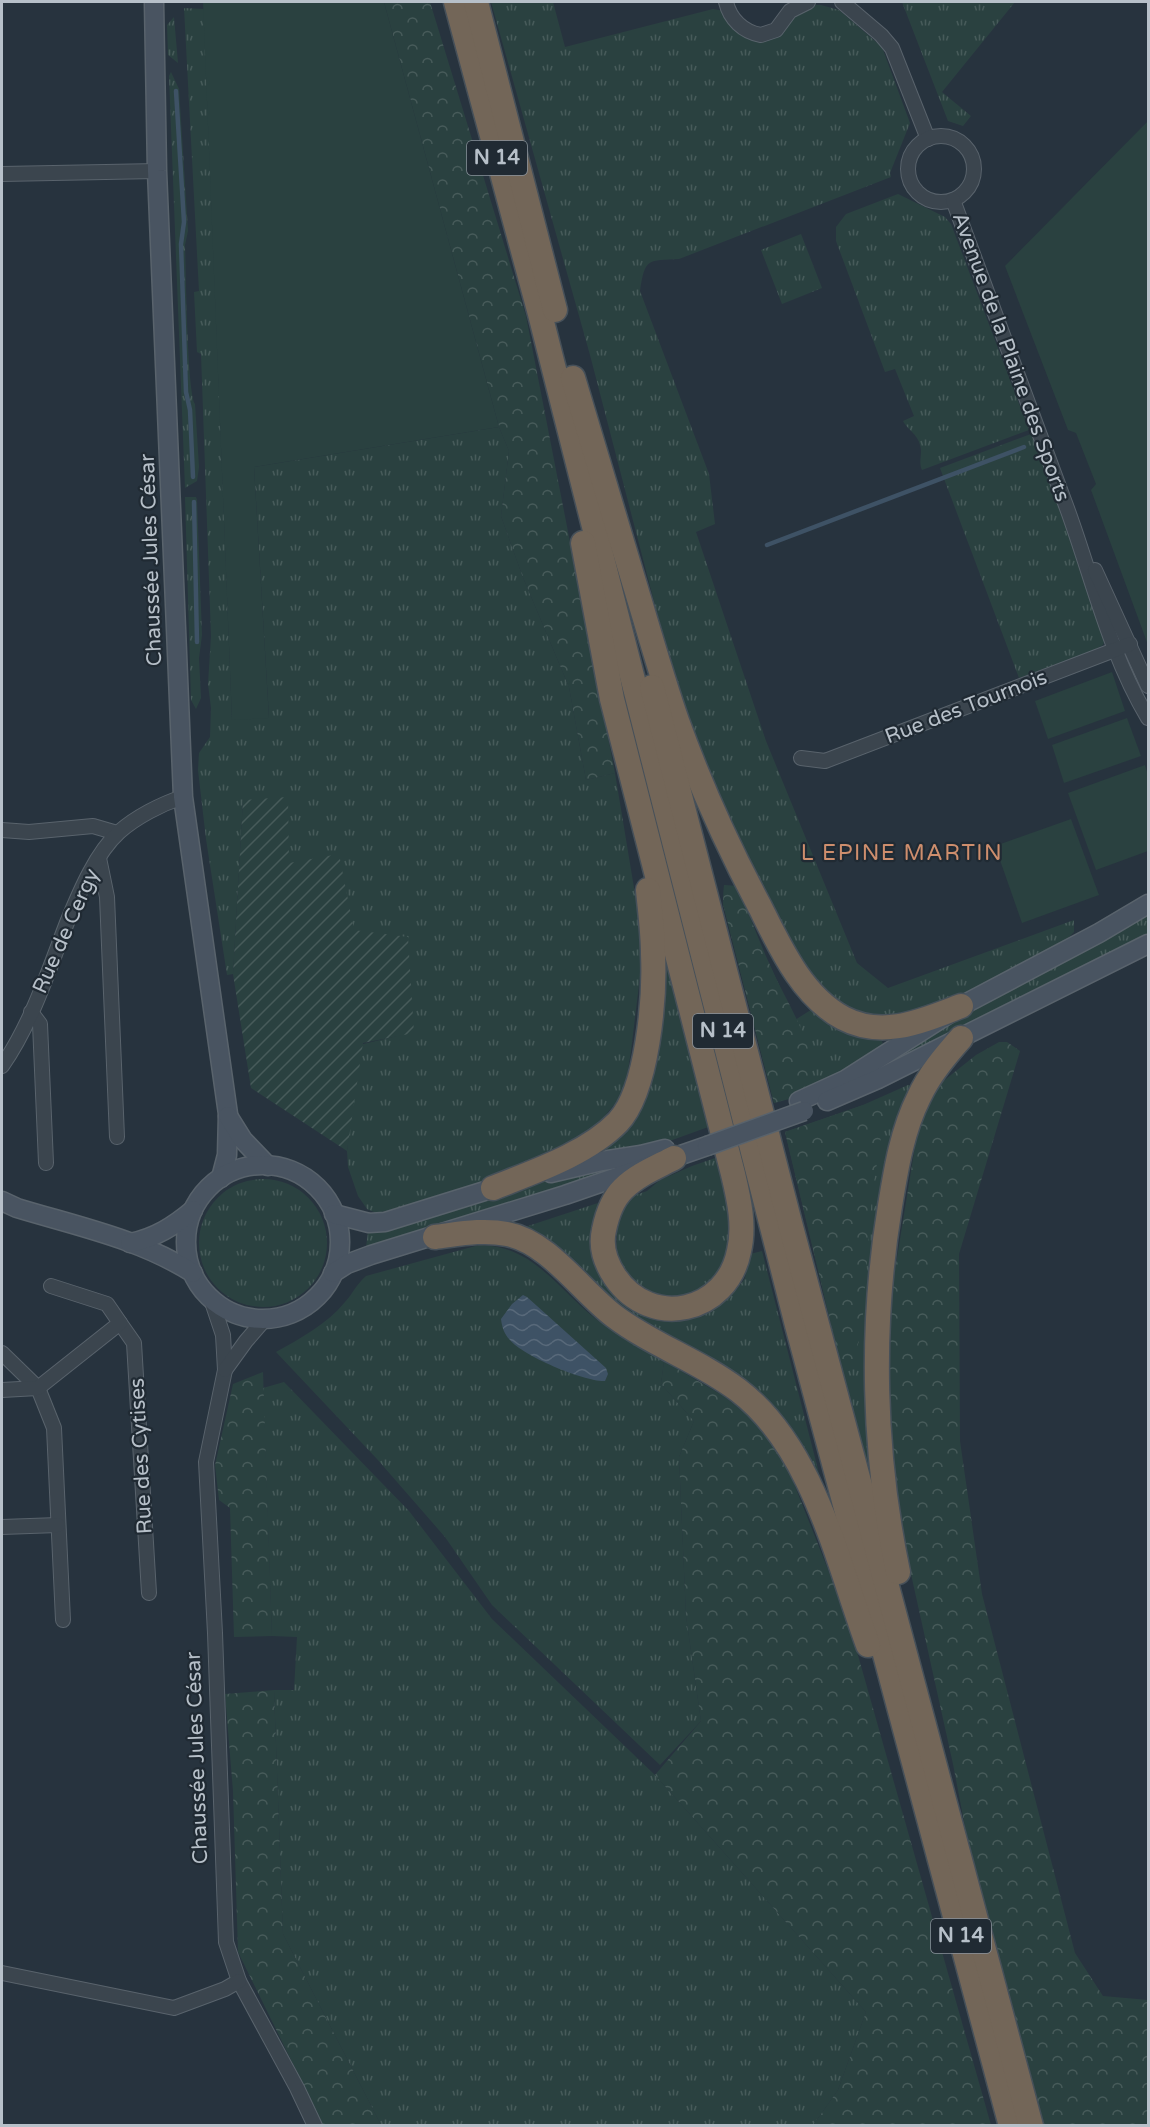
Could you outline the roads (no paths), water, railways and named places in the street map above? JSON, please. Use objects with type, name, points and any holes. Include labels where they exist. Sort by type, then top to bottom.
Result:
[{"type":"highway","name":"N 14","points":[[456,2],[540,314],[797,1325],[1030,2126]]},
{"type":"highway","name":"N 14","points":[[476,2],[790,1223],[1011,2126]]},
{"type":"highway","points":[[540,314],[612,699],[733,1174],[740,1217],[740,1250],[736,1265],[725,1282],[712,1296],[700,1303],[671,1309],[646,1304],[626,1290],[609,1268],[604,1256],[603,1236],[608,1212],[623,1188],[633,1180],[674,1158]]},
{"type":"highway","points":[[573,378],[678,723],[726,840],[794,969],[804,984],[826,1006],[842,1017],[869,1027],[911,1025],[961,1006]]},
{"type":"highway","points":[[493,1188],[558,1160],[602,1135],[620,1120],[638,1083],[648,1034],[653,953],[647,878],[633,784]]},
{"type":"highway","points":[[921,1751],[923,1682],[896,1562],[885,1495],[878,1421],[878,1338],[885,1237],[897,1163],[910,1117],[919,1096],[930,1076],[961,1038]]},
{"type":"highway","points":[[435,1237],[497,1232],[522,1239],[550,1257],[603,1308],[620,1321],[726,1382],[757,1406],[791,1451],[812,1492],[884,1691],[921,1751]]},
{"type":"main road","name":"Chaussée Jules César","points":[[154,2],[156,171],[183,797],[228,1114],[227,1155],[221,1178]]},
{"type":"main road","points":[[801,1106],[961,1006],[1100,933],[1149,904]]},
{"type":"main road","points":[[334,1214],[362,1222],[380,1223],[493,1188],[590,1163],[705,1141],[878,1079],[1149,944]]},
{"type":"main road","name":"Chaussée Jules César","points":[[228,1114],[243,1140],[268,1166]]},
{"type":"main road","points":[[333,1273],[347,1264],[371,1255],[435,1237],[674,1158],[705,1141]]},
{"type":"main road","points":[[268,1166],[290,1170],[309,1181],[324,1196],[334,1214],[339,1245],[333,1273],[323,1290],[301,1309],[284,1316],[265,1319],[236,1314],[211,1299],[200,1287],[193,1274],[186,1242],[193,1210],[203,1194],[221,1178],[243,1168],[268,1166]]},
{"type":"main road","points":[[2,1201],[17,1208],[130,1243],[172,1261],[193,1274]]},
{"type":"main road","points":[[130,1243],[160,1233],[193,1210]]},
{"type":"street","points":[[726,2],[732,15],[743,28],[761,35],[776,30],[790,11],[808,2]]},
{"type":"street","points":[[841,2],[881,35],[892,48],[928,139]]},
{"type":"street","name":"Avenue de la Plaine des Sports","points":[[936,136],[958,140],[971,154],[974,165],[974,176],[970,186],[963,195],[953,200],[943,202],[924,197],[916,191],[908,172],[913,152],[928,139],[936,136]]},
{"type":"street","points":[[2,174],[156,171]]},
{"type":"street","name":"Avenue de la Plaine des Sports","points":[[953,200],[1069,513],[1116,649],[1141,706],[1149,718]]},
{"type":"street","name":"Avenue de la Plaine des Sports","points":[[1069,513],[1149,686]]},
{"type":"street","name":"Rue des Tournois","points":[[801,758],[825,762],[1130,644]]},
{"type":"street","name":"Rue de Cergy","points":[[2,1066],[31,1012],[77,898],[93,866],[117,833],[168,802],[183,797]]},
{"type":"street","points":[[2,831],[29,832],[93,826],[117,833]]},
{"type":"street","points":[[99,858],[107,897],[117,1137]]},
{"type":"street","points":[[31,1012],[40,1024],[46,1163]]},
{"type":"street","name":"Rue des Cytises","points":[[51,1286],[107,1304],[134,1343],[149,1593]]},
{"type":"street","name":"Chaussée Jules César","points":[[211,1299],[223,1335],[225,1370],[206,1462],[215,1633],[226,1942],[239,1981],[315,2126]]},
{"type":"street","name":"Chaussée Jules César","points":[[225,1370],[265,1319]]},
{"type":"street","points":[[2,1390],[39,1388],[120,1323]]},
{"type":"street","points":[[2,1353],[39,1388],[54,1428],[63,1620]]},
{"type":"street","points":[[2,1527],[58,1525]]},
{"type":"street","points":[[2,1973],[174,2008],[225,1989],[239,1981]]},
{"type":"water","points":[[523,1295],[606,1368],[608,1374],[605,1381],[584,1377],[555,1367],[528,1353],[510,1340],[501,1319],[512,1304]]},
{"type":"waterway","points":[[176,91],[184,222],[181,244],[186,392],[190,410],[193,477]]},
{"type":"waterway","points":[[767,545],[1024,447]]},
{"type":"waterway","points":[[194,502],[197,642]]},
{"type":"district","name":"L EPINE MARTIN","points":[[902,853]]}]
